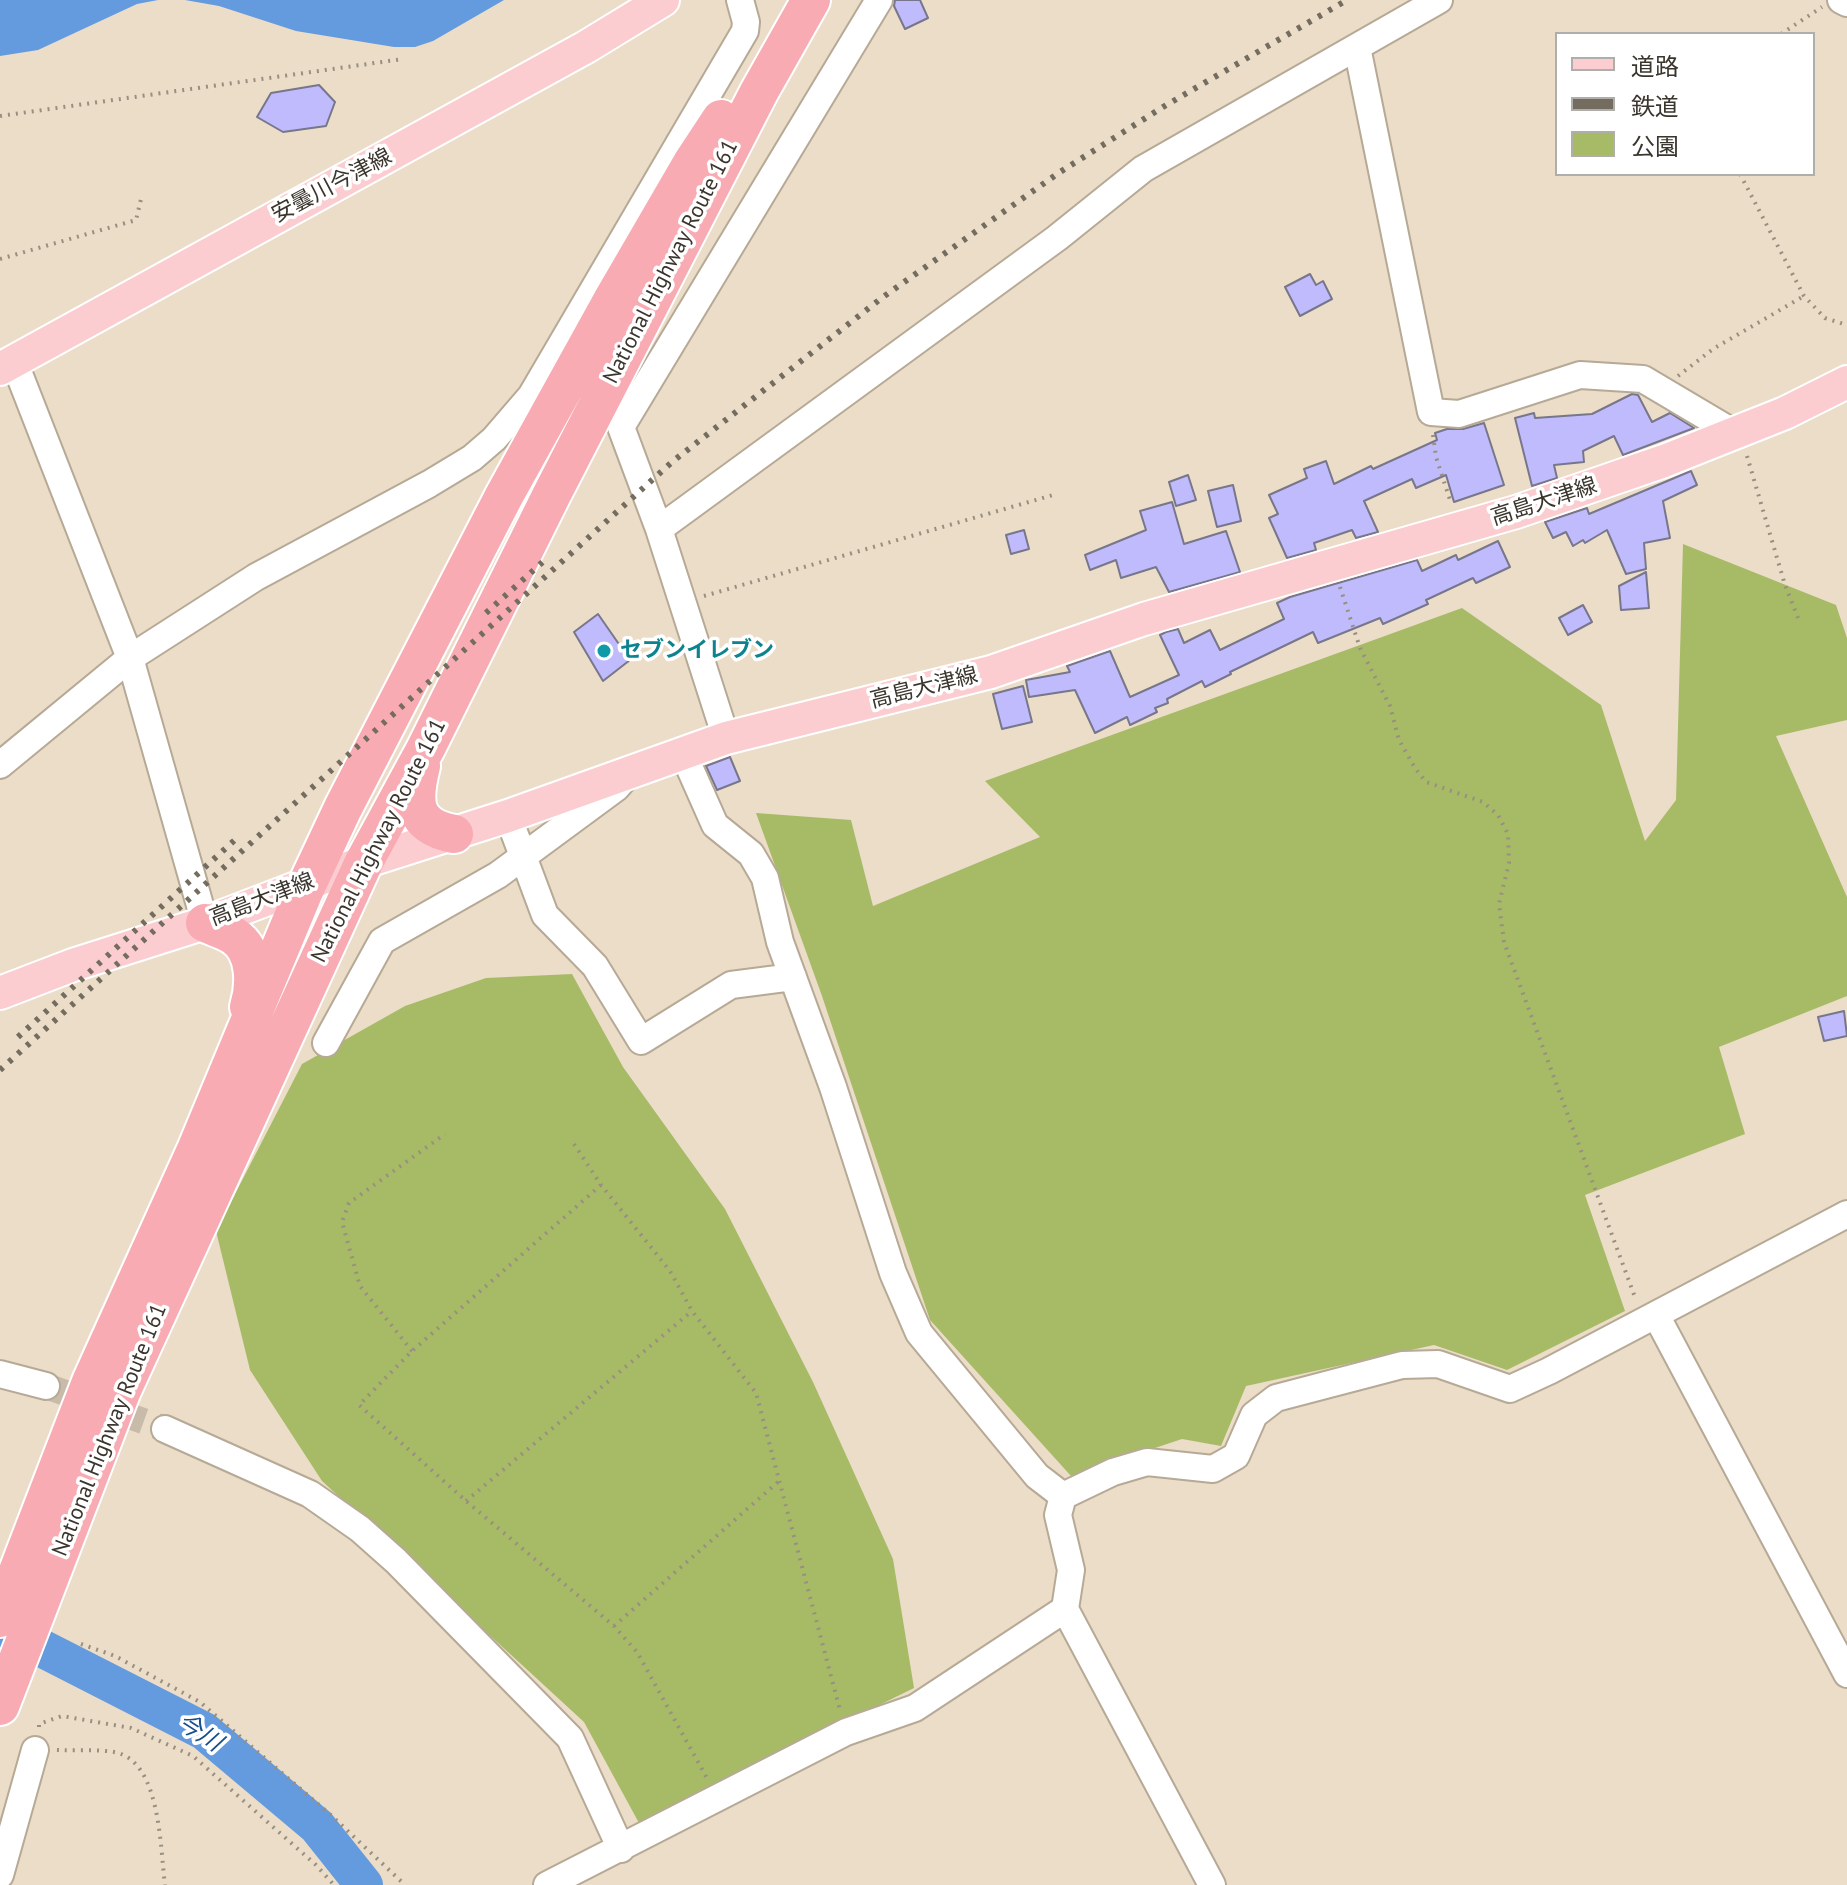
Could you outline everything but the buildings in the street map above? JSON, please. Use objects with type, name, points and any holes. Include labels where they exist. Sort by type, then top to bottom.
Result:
[{"type":"highway","name":"National Highway Route 161","points":[[0,1706],[122,1390],[329,880],[359,777],[504,496],[613,299],[692,163],[800,0]]},
{"type":"highway","name":"National Highway Route 161","points":[[0,1618],[91,1382],[196,1150],[229,1066],[329,880],[426,748],[680,245],[759,92],[811,0]]},
{"type":"highway","points":[[329,880],[439,839],[417,808],[414,792],[426,748]]},
{"type":"highway","points":[[196,1150],[224,1104],[329,880],[373,819],[363,799],[359,777]]},
{"type":"highway","points":[[205,923],[237,938],[253,970],[251,1001],[229,1066]]},
{"type":"main road","name":"安曇川今津線","points":[[7,365],[586,47],[663,0]]},
{"type":"main road","name":"高島大津線","points":[[439,839],[726,738],[991,672],[1144,619],[1460,529],[1664,461],[1785,413],[1847,382]]},
{"type":"main road","name":"高島大津線","points":[[0,993],[73,965],[329,880]]},
{"type":"street","points":[[0,765],[130,658],[256,577],[461,465],[494,439],[531,396],[745,31],[746,22],[740,0]]},
{"type":"street","points":[[726,738],[659,529],[621,427],[879,0]]},
{"type":"street","points":[[659,529],[1057,238],[1143,169],[1439,0]]},
{"type":"street","points":[[1841,0],[1847,3]]},
{"type":"street","points":[[1357,47],[1431,412],[1459,414],[1580,375],[1643,379],[1734,433]]},
{"type":"street","points":[[7,365],[130,658],[205,923]]},
{"type":"street","points":[[683,753],[715,825],[751,854],[765,878],[780,942],[855,1152],[893,1273],[919,1333],[1037,1476],[1063,1496]]},
{"type":"street","points":[[326,1043],[382,941],[498,875],[616,788],[629,774]]},
{"type":"street","points":[[508,816],[545,915],[595,966],[641,1041],[731,985],[793,977]]},
{"type":"street","points":[[1212,1885],[1065,1609],[1071,1570],[1058,1515],[1063,1496],[1113,1472],[1147,1462],[1213,1469],[1236,1456],[1254,1415],[1276,1398],[1402,1365],[1438,1364],[1510,1389],[1847,1214]]},
{"type":"street","points":[[1650,1318],[1847,1674]]},
{"type":"street","points":[[0,1374],[46,1386]]},
{"type":"street","points":[[165,1429],[310,1494],[360,1529],[396,1561],[570,1738],[621,1849]]},
{"type":"street","points":[[547,1885],[846,1732],[915,1708],[1065,1609]]},
{"type":"street","points":[[1,1862],[35,1750]]},
{"type":"path","points":[[1784,32],[1817,13],[1830,0]]},
{"type":"path","points":[[0,116],[403,59]]},
{"type":"path","points":[[1741,176],[1804,296],[1825,318],[1847,325]]},
{"type":"path","points":[[0,259],[136,220],[142,195]]},
{"type":"path","points":[[1668,394],[1680,374],[1713,349],[1804,296]]},
{"type":"path","points":[[1431,412],[1436,457],[1460,529]]},
{"type":"path","points":[[1734,433],[1744,447],[1785,585],[1800,623]]},
{"type":"path","points":[[682,602],[1053,495]]},
{"type":"path","points":[[1334,565],[1360,648],[1390,706],[1399,740],[1415,768],[1426,782],[1483,802],[1498,815],[1508,834],[1509,863],[1499,904],[1504,942],[1650,1318]]},
{"type":"path","points":[[412,1351],[360,1286],[342,1222],[349,1203],[445,1134]]},
{"type":"path","points":[[574,1144],[601,1185],[670,1271],[692,1311],[756,1393],[846,1732]]},
{"type":"path","points":[[601,1185],[412,1351],[359,1405],[466,1501],[614,1626],[637,1652],[718,1799]]},
{"type":"path","points":[[466,1501],[692,1311]]},
{"type":"path","points":[[614,1626],[779,1481]]},
{"type":"path","points":[[81,1644],[115,1656],[200,1702],[333,1817],[405,1885]]},
{"type":"path","points":[[165,1885],[153,1794],[139,1765],[117,1752],[35,1750],[39,1724],[62,1716],[131,1728],[193,1756],[316,1865],[334,1885]]},
{"type":"green space","points":[[1683,544],[1836,605],[1847,638],[1847,720],[1776,736],[1847,897],[1847,996],[1719,1047],[1745,1134],[1585,1195],[1625,1311],[1507,1370],[1434,1345],[1246,1386],[1221,1446],[1182,1439],[1071,1476],[930,1320],[822,996],[756,813],[851,820],[873,906],[1040,837],[985,781],[1462,608],[1601,705],[1645,841],[1676,800]]},
{"type":"green space","points":[[572,974],[623,1067],[725,1209],[813,1382],[893,1559],[914,1688],[639,1823],[584,1722],[322,1481],[250,1370],[216,1231],[302,1064],[405,1006],[486,978]]},
{"type":"water","points":[[0,0],[158,0],[137,4],[38,50],[0,56]]},
{"type":"water","points":[[185,0],[504,0],[433,41],[415,47],[394,47],[296,31],[219,6]]},
{"type":"waterway","name":"今川","points":[[0,1627],[204,1731],[317,1826],[364,1885]]},
{"type":"tunnel","points":[[46,1386],[165,1429]]},
{"type":"railway","points":[[0,1070],[672,462],[883,297],[1060,172],[1163,107],[1347,0]]},
{"type":"railway","points":[[486,613],[546,559]]},
{"type":"railway","points":[[18,1037],[237,838]]},
{"type":"place","name":"セブンイレブン","points":[[604,651]]}]
